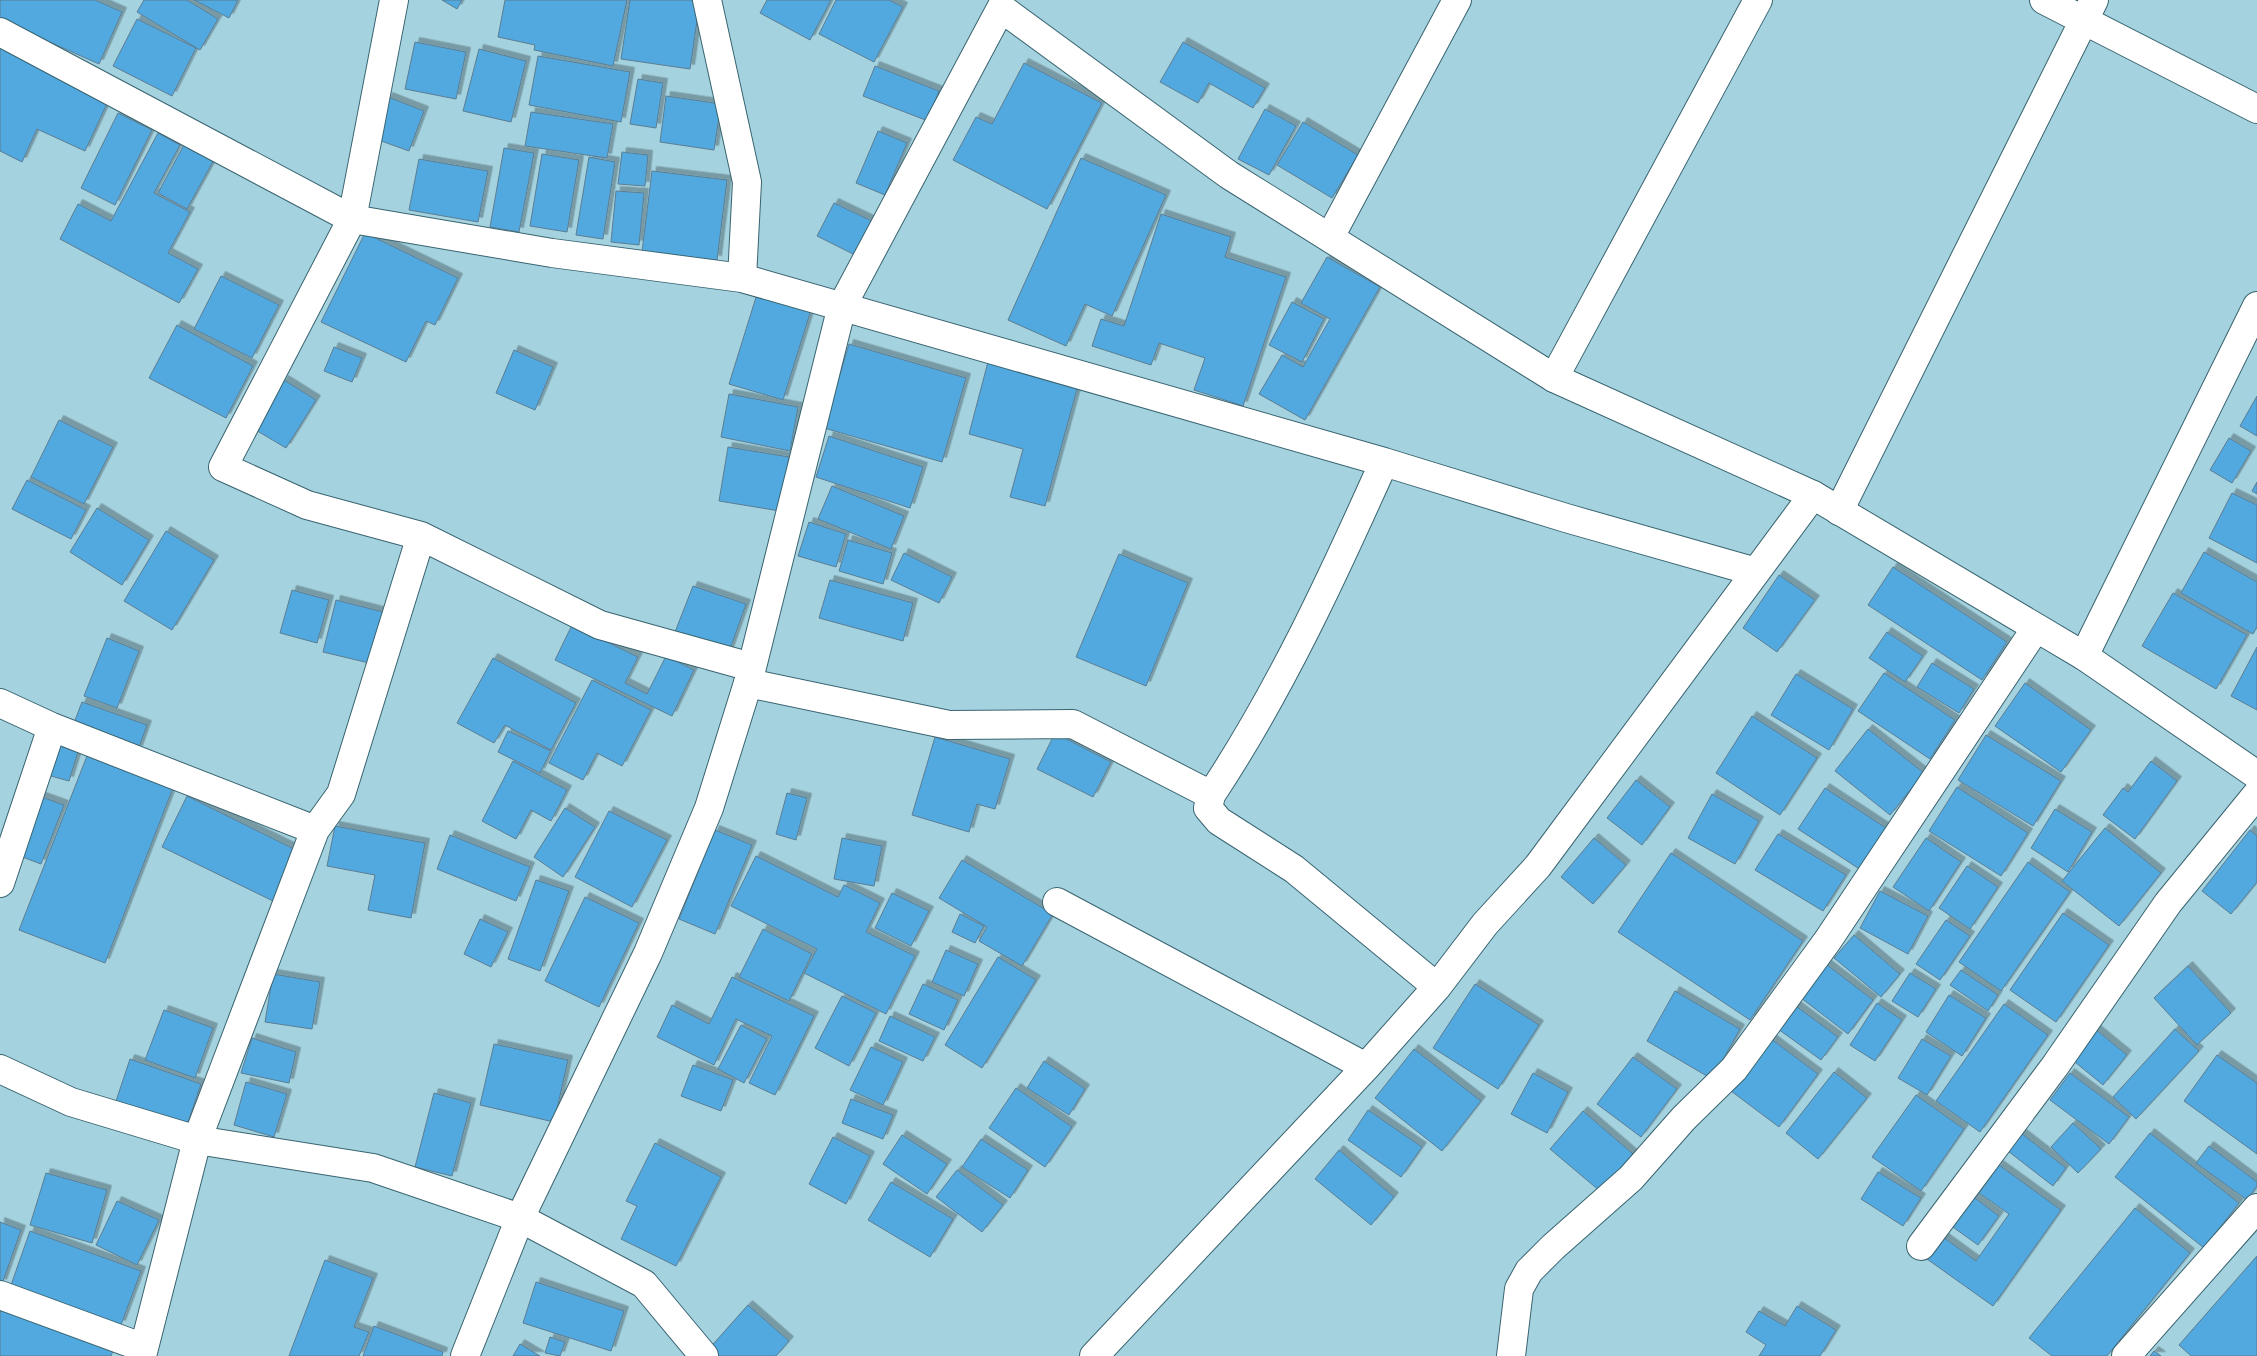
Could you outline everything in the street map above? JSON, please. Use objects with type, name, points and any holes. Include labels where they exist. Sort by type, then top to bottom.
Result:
[{"type":"street","points":[[394,0],[352,219],[223,468],[307,505],[421,536],[600,625],[750,675],[949,725],[1073,724],[1211,795]]},
{"type":"street","points":[[706,0],[747,182],[742,278]]},
{"type":"street","points":[[1330,237],[1457,0]]},
{"type":"street","points":[[1554,378],[1758,0]]},
{"type":"street","points":[[2044,0],[2089,11],[2257,109]]},
{"type":"street","points":[[465,1356],[520,1218],[648,953],[709,808],[750,675],[842,306],[999,3],[1229,175],[1554,378],[1813,495],[2084,656],[2257,775]]},
{"type":"street","points":[[1839,511],[2089,11]]},
{"type":"street","points":[[0,32],[352,219],[552,253],[742,278],[1384,462],[1566,518],[1756,572]]},
{"type":"street","points":[[2084,656],[2257,306]]},
{"type":"street","points":[[1384,462],[1334,574],[1240,751],[1211,795],[1208,808],[1219,821],[1294,869],[1437,987]]},
{"type":"street","points":[[1094,1356],[1366,1068],[1437,987],[1485,924],[1538,866],[1813,495]]},
{"type":"street","points":[[0,1295],[143,1352],[197,1140],[315,830],[341,794],[421,536]]},
{"type":"street","points":[[1511,1356],[1519,1289],[1529,1271],[1552,1247],[1631,1178],[1684,1118],[1734,1069],[1828,940],[2036,628]]},
{"type":"street","points":[[0,703],[52,727],[315,830]]},
{"type":"street","points":[[0,883],[52,727]]},
{"type":"street","points":[[1920,1246],[2055,1066],[2168,903],[2257,794]]},
{"type":"street","points":[[1057,902],[1366,1068]]},
{"type":"street","points":[[0,1069],[71,1102],[197,1140],[373,1168],[520,1218],[644,1284],[704,1356]]},
{"type":"street","points":[[2126,1356],[2257,1208]]},
{"type":"building","points":[[0,0],[95,0],[122,12],[99,64],[0,20]]},
{"type":"building","points":[[144,0],[187,0],[218,19],[200,50],[137,12]]},
{"type":"building","points":[[194,0],[238,0],[229,18]]},
{"type":"building","points":[[442,0],[462,0],[457,9]]},
{"type":"building","points":[[505,0],[627,0],[613,66],[534,50],[535,45],[498,37]]},
{"type":"building","points":[[630,0],[700,0],[690,69],[621,59]]},
{"type":"building","points":[[767,0],[831,0],[810,40],[760,13]]},
{"type":"building","points":[[836,0],[889,0],[903,7],[874,62],[819,34]]},
{"type":"building","points":[[137,19],[196,48],[172,96],[113,66]]},
{"type":"building","points":[[415,42],[466,52],[456,99],[405,89]]},
{"type":"building","points":[[1183,42],[1265,88],[1253,108],[1209,83],[1198,103],[1160,82]]},
{"type":"building","points":[[0,43],[111,95],[85,151],[37,129],[22,162],[0,151]]},
{"type":"building","points":[[479,49],[526,61],[511,122],[463,111]]},
{"type":"building","points":[[538,56],[630,72],[621,122],[529,105]]},
{"type":"building","points":[[1024,63],[1102,103],[1047,209],[953,160],[976,117],[992,124]]},
{"type":"building","points":[[875,66],[939,91],[928,121],[863,96]]},
{"type":"building","points":[[638,79],[663,83],[656,128],[630,124]]},
{"type":"building","points":[[666,96],[721,104],[714,150],[660,142]]},
{"type":"building","points":[[388,97],[424,111],[409,151],[373,138]]},
{"type":"building","points":[[1265,109],[1296,126],[1269,175],[1238,159]]},
{"type":"building","points":[[531,112],[613,124],[607,158],[525,146]]},
{"type":"building","points":[[118,113],[152,130],[115,205],[81,188]]},
{"type":"building","points":[[1303,122],[1358,155],[1332,198],[1277,165]]},
{"type":"building","points":[[878,131],[907,143],[885,195],[856,183]]},
{"type":"building","points":[[158,133],[180,145],[154,193],[190,212],[168,253],[198,269],[179,303],[60,239],[78,204],[111,221]]},
{"type":"building","points":[[186,141],[216,156],[187,209],[158,193]]},
{"type":"building","points":[[504,148],[534,153],[519,232],[490,227]]},
{"type":"building","points":[[622,152],[648,155],[645,186],[618,184]]},
{"type":"building","points":[[542,154],[579,160],[567,232],[530,226]]},
{"type":"building","points":[[589,157],[615,162],[603,239],[576,235]]},
{"type":"building","points":[[1081,158],[1166,195],[1112,316],[1085,304],[1066,346],[1008,320]]},
{"type":"building","points":[[419,159],[488,171],[478,222],[409,210]]},
{"type":"building","points":[[652,171],[727,180],[717,260],[642,252]]},
{"type":"building","points":[[616,191],[644,193],[639,245],[611,242]]},
{"type":"building","points":[[834,203],[876,223],[859,257],[817,236]]},
{"type":"building","points":[[1161,214],[1231,237],[1225,257],[1286,277],[1243,406],[1194,390],[1205,358],[1159,343],[1151,365],[1092,346],[1101,319],[1124,326]]},
{"type":"building","points":[[365,233],[458,278],[435,325],[426,321],[406,362],[321,322]]},
{"type":"building","points":[[1327,257],[1380,287],[1305,420],[1259,394],[1282,355],[1303,367],[1330,319],[1301,303]]},
{"type":"building","points":[[221,276],[279,305],[252,358],[194,329]]},
{"type":"building","points":[[757,294],[811,310],[783,400],[729,384]]},
{"type":"building","points":[[1292,302],[1324,319],[1302,362],[1269,345]]},
{"type":"building","points":[[177,325],[253,366],[226,418],[149,378]]},
{"type":"building","points":[[849,344],[966,378],[942,462],[824,428]]},
{"type":"building","points":[[334,347],[362,358],[352,382],[324,371]]},
{"type":"building","points":[[514,350],[553,367],[535,410],[496,393]]},
{"type":"building","points":[[989,358],[1079,382],[1045,506],[1010,497],[1023,449],[969,434]]},
{"type":"building","points":[[284,380],[316,400],[286,448],[254,429]]},
{"type":"building","points":[[729,394],[798,407],[790,451],[721,437]]},
{"type":"building","points":[[2257,396],[2257,436],[2240,426]]},
{"type":"building","points":[[59,420],[113,447],[84,504],[31,477]]},
{"type":"building","points":[[829,436],[923,467],[910,508],[816,477]]},
{"type":"building","points":[[2229,438],[2251,451],[2232,483],[2210,470]]},
{"type":"building","points":[[728,447],[789,457],[780,511],[719,501]]},
{"type":"building","points":[[27,480],[86,510],[71,539],[12,509]]},
{"type":"building","points":[[2257,482],[2257,494],[2252,491]]},
{"type":"building","points":[[832,486],[904,516],[891,549],[818,519]]},
{"type":"building","points":[[2232,493],[2257,505],[2257,563],[2209,538]]},
{"type":"building","points":[[97,508],[149,540],[122,585],[70,552]]},
{"type":"building","points":[[809,522],[846,534],[836,567],[798,556]]},
{"type":"building","points":[[166,531],[214,560],[172,630],[124,601]]},
{"type":"building","points":[[848,540],[892,553],[883,584],[839,571]]},
{"type":"building","points":[[2204,552],[2257,582],[2257,627],[2253,634],[2181,593]]},
{"type":"building","points":[[904,553],[952,577],[939,603],[891,580]]},
{"type":"building","points":[[1119,554],[1188,583],[1146,686],[1076,657]]},
{"type":"building","points":[[1893,567],[2007,642],[1982,680],[1868,605]]},
{"type":"building","points":[[1779,575],[1815,600],[1777,652],[1743,628]]},
{"type":"building","points":[[830,580],[913,603],[903,641],[819,618]]},
{"type":"building","points":[[693,586],[746,604],[729,652],[675,632]]},
{"type":"building","points":[[292,590],[329,600],[317,643],[280,633]]},
{"type":"building","points":[[2173,593],[2247,635],[2216,689],[2142,646]]},
{"type":"building","points":[[336,600],[383,612],[369,663],[323,652]]},
{"type":"building","points":[[572,625],[638,657],[625,683],[647,694],[666,656],[694,670],[672,716],[555,660]]},
{"type":"building","points":[[1887,632],[1923,656],[1905,682],[1869,658]]},
{"type":"building","points":[[107,638],[139,651],[117,708],[84,696]]},
{"type":"building","points":[[2257,647],[2257,710],[2231,696]]},
{"type":"building","points":[[493,658],[576,703],[551,750],[505,725],[494,743],[457,723]]},
{"type":"building","points":[[1932,663],[1974,689],[1959,713],[1917,687]]},
{"type":"building","points":[[1884,673],[1955,720],[1930,759],[1858,711]]},
{"type":"building","points":[[1796,674],[1853,709],[1829,750],[1771,715]]},
{"type":"building","points":[[592,680],[651,710],[622,766],[597,753],[583,780],[549,763]]},
{"type":"building","points":[[2025,683],[2091,730],[2061,772],[1995,726]]},
{"type":"building","points":[[82,702],[147,725],[138,750],[72,728]]},
{"type":"building","points":[[1752,716],[1817,758],[1780,815],[1716,773]]},
{"type":"building","points":[[1868,729],[1924,773],[1890,815],[1835,771]]},
{"type":"building","points":[[508,731],[551,751],[540,773],[498,752]]},
{"type":"building","points":[[1055,733],[1111,762],[1093,797],[1037,769]]},
{"type":"building","points":[[1986,735],[2061,781],[2033,826],[1958,780]]},
{"type":"building","points":[[935,737],[1010,759],[995,809],[977,804],[969,832],[912,815]]},
{"type":"building","points":[[57,745],[78,752],[69,781],[47,775]]},
{"type":"building","points":[[87,756],[173,788],[105,963],[19,930]]},
{"type":"building","points":[[513,761],[567,790],[551,821],[531,810],[516,839],[482,821]]},
{"type":"building","points":[[2151,761],[2177,781],[2135,839],[2103,815],[2123,788],[2128,792]]},
{"type":"building","points":[[1636,780],[1670,807],[1642,845],[1607,818]]},
{"type":"building","points":[[1957,787],[2028,833],[2001,876],[1929,831]]},
{"type":"building","points":[[1825,788],[1889,830],[1861,870],[1798,829]]},
{"type":"building","points":[[787,793],[807,798],[796,840],[776,834]]},
{"type":"building","points":[[1712,794],[1759,821],[1735,864],[1688,838]]},
{"type":"building","points":[[39,796],[64,805],[41,864],[17,855]]},
{"type":"building","points":[[187,796],[298,851],[273,901],[162,847]]},
{"type":"building","points":[[565,808],[595,827],[563,877],[534,857]]},
{"type":"building","points":[[2055,809],[2092,832],[2068,872],[2031,848]]},
{"type":"building","points":[[609,811],[667,840],[632,907],[575,877]]},
{"type":"building","points":[[335,826],[425,843],[411,918],[368,910],[375,875],[327,866]]},
{"type":"building","points":[[2105,828],[2161,873],[2119,926],[2062,881]]},
{"type":"building","points":[[715,830],[752,845],[715,934],[679,919]]},
{"type":"building","points":[[2250,830],[2257,836],[2257,882],[2231,914],[2202,891]]},
{"type":"building","points":[[1778,834],[1846,875],[1823,911],[1755,870]]},
{"type":"building","points":[[450,835],[530,867],[516,901],[437,869]]},
{"type":"building","points":[[842,838],[882,846],[874,886],[834,879]]},
{"type":"building","points":[[1594,838],[1626,865],[1593,904],[1561,877]]},
{"type":"building","points":[[1926,838],[1961,862],[1929,911],[1893,887]]},
{"type":"building","points":[[1671,853],[1803,941],[1750,1020],[1618,932]]},
{"type":"building","points":[[756,856],[838,897],[844,885],[880,903],[866,932],[915,956],[886,1014],[804,973],[817,949],[731,906]]},
{"type":"building","points":[[962,860],[1053,914],[1022,966],[979,941],[987,927],[939,898]]},
{"type":"building","points":[[2028,862],[2070,892],[2001,991],[1959,962]]},
{"type":"building","points":[[1967,866],[1998,887],[1970,929],[1939,908]]},
{"type":"building","points":[[536,880],[569,891],[540,971],[508,959]]},
{"type":"building","points":[[1880,891],[1928,916],[1908,954],[1860,928]]},
{"type":"building","points":[[892,893],[929,911],[911,946],[875,928]]},
{"type":"building","points":[[585,897],[639,923],[599,1007],[545,981]]},
{"type":"building","points":[[2063,913],[2109,945],[2056,1022],[2010,990]]},
{"type":"building","points":[[960,914],[984,926],[975,943],[952,932]]},
{"type":"building","points":[[480,919],[508,932],[491,967],[464,954]]},
{"type":"building","points":[[1946,920],[1970,936],[1940,980],[1916,964]]},
{"type":"building","points":[[763,929],[812,954],[789,1001],[739,977]]},
{"type":"building","points":[[1854,935],[1900,974],[1881,997],[1834,958]]},
{"type":"building","points":[[946,950],[978,964],[964,996],[932,982]]},
{"type":"building","points":[[998,957],[1036,980],[982,1068],[945,1045]]},
{"type":"building","points":[[1826,964],[1873,1000],[1848,1034],[1801,998]]},
{"type":"building","points":[[2188,966],[2231,1013],[2197,1045],[2154,998]]},
{"type":"building","points":[[1961,970],[1998,995],[1988,1011],[1950,985]]},
{"type":"building","points":[[1910,973],[1936,989],[1918,1017],[1892,1001]]},
{"type":"building","points":[[273,974],[320,982],[312,1029],[265,1022]]},
{"type":"building","points":[[732,977],[814,1016],[775,1095],[749,1083],[772,1036],[736,1019],[714,1065],[657,1037],[672,1005],[709,1024]]},
{"type":"building","points":[[923,984],[958,1000],[944,1030],[909,1014]]},
{"type":"building","points":[[1475,984],[1539,1025],[1498,1089],[1433,1048]]},
{"type":"building","points":[[1675,991],[1740,1029],[1712,1079],[1647,1041]]},
{"type":"building","points":[[1949,995],[1986,1018],[1962,1056],[1926,1032]]},
{"type":"building","points":[[842,996],[876,1013],[849,1066],[815,1048]]},
{"type":"building","points":[[1877,1003],[1902,1020],[1875,1061],[1850,1045]]},
{"type":"building","points":[[2004,1004],[2048,1035],[1980,1132],[1936,1101]]},
{"type":"building","points":[[1796,1006],[1838,1037],[1821,1060],[1778,1029]]},
{"type":"building","points":[[164,1010],[213,1028],[195,1078],[145,1060]]},
{"type":"building","points":[[890,1016],[935,1037],[923,1061],[879,1041]]},
{"type":"building","points":[[741,1025],[767,1039],[744,1083],[718,1069]]},
{"type":"building","points":[[2094,1028],[2127,1055],[2103,1085],[2070,1058]]},
{"type":"building","points":[[2175,1029],[2199,1051],[2136,1119],[2113,1097]]},
{"type":"building","points":[[252,1038],[296,1052],[289,1083],[241,1073]]},
{"type":"building","points":[[1770,1038],[1818,1074],[1779,1127],[1731,1091]]},
{"type":"building","points":[[1922,1039],[1951,1056],[1927,1095],[1898,1078]]},
{"type":"building","points":[[494,1044],[568,1060],[554,1122],[480,1105]]},
{"type":"building","points":[[871,1047],[903,1062],[883,1105],[850,1090]]},
{"type":"building","points":[[1414,1049],[1481,1101],[1442,1151],[1375,1098]]},
{"type":"building","points":[[2217,1055],[2257,1083],[2257,1154],[2184,1101]]},
{"type":"building","points":[[1633,1057],[1677,1089],[1641,1137],[1597,1104]]},
{"type":"building","points":[[130,1059],[201,1084],[186,1128],[115,1104]]},
{"type":"building","points":[[1044,1061],[1085,1089],[1069,1115],[1027,1088]]},
{"type":"building","points":[[693,1065],[733,1080],[721,1111],[681,1096]]},
{"type":"building","points":[[1834,1072],[1867,1098],[1818,1159],[1786,1133]]},
{"type":"building","points":[[1533,1073],[1568,1092],[1547,1133],[1511,1114]]},
{"type":"building","points":[[2070,1073],[2129,1117],[2109,1144],[2050,1100]]},
{"type":"building","points":[[246,1082],[287,1094],[274,1137],[234,1125]]},
{"type":"building","points":[[1016,1088],[1072,1127],[1045,1167],[989,1128]]},
{"type":"building","points":[[434,1093],[471,1103],[452,1176],[415,1167]]},
{"type":"building","points":[[1916,1095],[1964,1129],[1921,1191],[1872,1157]]},
{"type":"building","points":[[851,1099],[893,1115],[883,1139],[842,1123]]},
{"type":"building","points":[[1368,1110],[1422,1147],[1401,1177],[1348,1140]]},
{"type":"building","points":[[1583,1111],[1633,1154],[1601,1192],[1550,1149]]},
{"type":"building","points":[[2073,1123],[2101,1149],[2078,1173],[2051,1147]]},
{"type":"building","points":[[2021,1133],[2066,1168],[2053,1186],[2008,1151]]},
{"type":"building","points":[[2150,1133],[2239,1203],[2204,1248],[2115,1177]]},
{"type":"building","points":[[902,1135],[947,1164],[927,1194],[883,1164]]},
{"type":"building","points":[[833,1137],[870,1156],[846,1204],[809,1184]]},
{"type":"building","points":[[981,1139],[1028,1170],[1010,1198],[962,1167]]},
{"type":"building","points":[[655,1143],[721,1177],[676,1266],[621,1239],[637,1206],[626,1201]]},
{"type":"building","points":[[2209,1146],[2257,1182],[2257,1186],[2247,1200],[2196,1163]]},
{"type":"building","points":[[1339,1150],[1394,1197],[1371,1225],[1315,1179]]},
{"type":"building","points":[[1999,1165],[2061,1210],[1993,1306],[1927,1259],[1943,1237],[1976,1261],[2009,1214],[1979,1193]]},
{"type":"building","points":[[957,1170],[1003,1205],[982,1232],[936,1197]]},
{"type":"building","points":[[1878,1172],[1921,1198],[1903,1226],[1861,1199]]},
{"type":"building","points":[[46,1173],[107,1190],[92,1243],[30,1225]]},
{"type":"building","points":[[891,1182],[953,1219],[930,1257],[868,1220]]},
{"type":"building","points":[[1971,1195],[1999,1216],[1978,1245],[1950,1225]]},
{"type":"building","points":[[117,1201],[159,1220],[137,1265],[96,1245]]},
{"type":"building","points":[[2135,1208],[2190,1253],[2107,1356],[2052,1356],[2029,1338]]},
{"type":"building","points":[[0,1222],[21,1230],[2,1284],[0,1283]]},
{"type":"building","points":[[30,1231],[141,1271],[121,1325],[11,1285]]},
{"type":"building","points":[[2257,1256],[2257,1356],[2191,1356],[2179,1345]]},
{"type":"building","points":[[325,1260],[373,1278],[354,1327],[369,1332],[359,1356],[289,1356]]},
{"type":"building","points":[[536,1282],[624,1311],[611,1351],[523,1323]]},
{"type":"building","points":[[3,1305],[115,1346],[111,1356],[0,1356],[0,1313]]},
{"type":"building","points":[[748,1305],[789,1341],[776,1356],[714,1356],[708,1350]]},
{"type":"building","points":[[1797,1306],[1836,1330],[1820,1356],[1759,1356],[1766,1345],[1746,1332],[1759,1311],[1785,1326]]},
{"type":"building","points":[[374,1326],[443,1352],[442,1356],[363,1356]]},
{"type":"building","points":[[550,1337],[565,1342],[560,1356],[545,1353]]},
{"type":"building","points":[[520,1344],[540,1356],[513,1356]]},
{"type":"building","points":[[2154,1351],[2161,1356],[2150,1356]]}]
